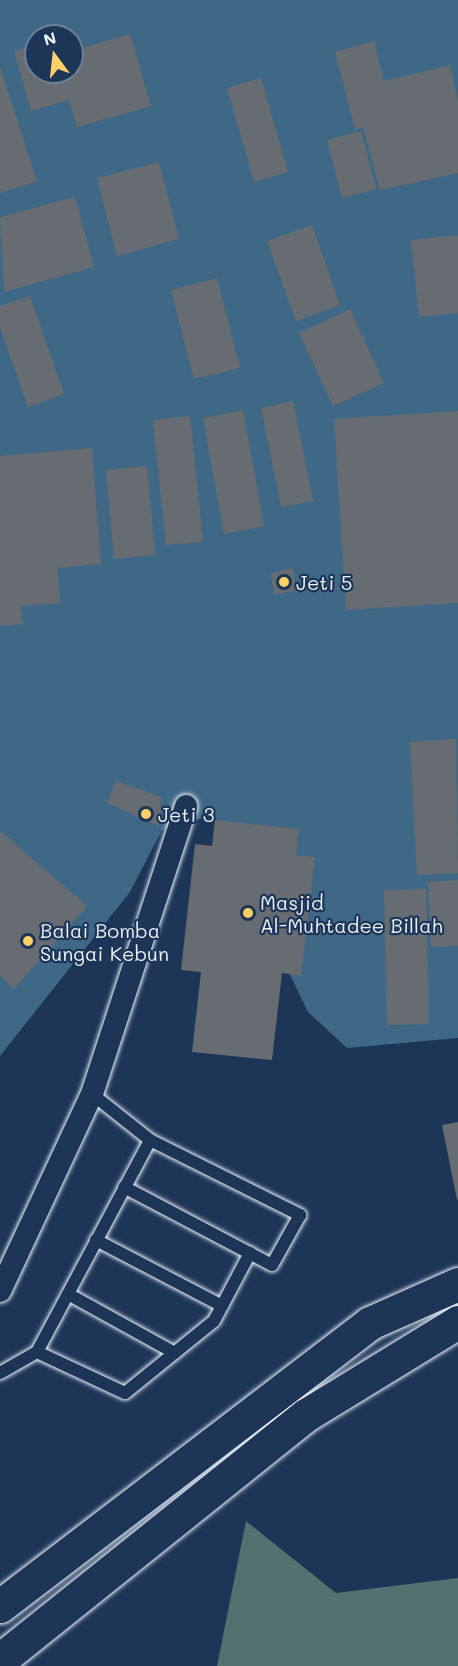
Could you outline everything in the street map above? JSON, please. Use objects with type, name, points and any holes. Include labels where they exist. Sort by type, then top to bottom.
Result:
[{"type":"main road","points":[[4,1601],[370,1323],[458,1284]]},
{"type":"main road","points":[[0,1660],[79,1601],[306,1415],[458,1322]]},
{"type":"main road","points":[[0,1644],[48,1611],[79,1601]]},
{"type":"street","points":[[0,1291],[69,1153],[92,1094],[186,806]]},
{"type":"lane","points":[[92,1094],[150,1140],[300,1215],[272,1265],[124,1187]]},
{"type":"lane","points":[[0,1373],[37,1352],[150,1140]]},
{"type":"lane","points":[[96,1240],[222,1306]]},
{"type":"lane","points":[[37,1352],[125,1393],[214,1321],[250,1253]]},
{"type":"lane","points":[[68,1294],[175,1353]]},
{"type":"green space","points":[[246,1521],[336,1593],[458,1578],[458,1666],[217,1666]]},
{"type":"water","points":[[0,0],[458,0],[458,1038],[347,1048],[308,1012],[213,815],[162,830],[130,892],[0,1056]]},
{"type":"building","points":[[130,34],[151,106],[77,127],[69,100],[31,111],[14,51],[24,48],[24,84],[84,84],[84,47]]},
{"type":"building","points":[[374,41],[384,81],[450,65],[458,101],[458,173],[380,190],[363,127],[355,129],[335,52]]},
{"type":"building","points":[[0,67],[37,181],[0,193]]},
{"type":"building","points":[[261,78],[288,172],[254,182],[227,88]]},
{"type":"building","points":[[361,131],[376,189],[342,198],[327,140]]},
{"type":"building","points":[[159,162],[179,239],[117,256],[97,178]]},
{"type":"building","points":[[75,197],[94,267],[4,292],[0,217]]},
{"type":"building","points":[[312,225],[340,305],[296,321],[267,241]]},
{"type":"building","points":[[458,235],[458,313],[419,317],[411,240]]},
{"type":"building","points":[[217,278],[240,368],[194,379],[171,290]]},
{"type":"building","points":[[30,296],[64,394],[28,407],[0,327],[0,306]]},
{"type":"building","points":[[350,309],[384,383],[333,406],[299,333]]},
{"type":"building","points":[[293,401],[313,501],[281,507],[261,408]]},
{"type":"building","points":[[243,410],[264,526],[224,534],[203,418]]},
{"type":"building","points":[[458,411],[458,603],[346,610],[334,419]]},
{"type":"building","points":[[190,416],[203,542],[166,545],[153,420]]},
{"type":"building","points":[[92,448],[101,564],[58,568],[60,603],[21,606],[23,624],[0,626],[0,456]]},
{"type":"building","points":[[147,466],[155,555],[114,559],[106,470]]},
{"type":"building","name":"Jeti 5","points":[[292,568],[297,590],[275,595],[270,574]]},
{"type":"building","points":[[456,739],[458,873],[417,875],[410,742]]},
{"type":"building","name":"Jeti 3","points":[[116,781],[161,797],[159,826],[107,803]]},
{"type":"building","name":"Masjid Al-Muhtadee Billah","points":[[215,820],[299,829],[296,855],[315,857],[301,976],[282,973],[272,1060],[192,1052],[201,972],[181,970],[195,844],[212,846]]},
{"type":"building","name":"Balai Bomba Sungai Kebun","points":[[0,831],[87,906],[14,989],[0,976]]},
{"type":"building","points":[[458,880],[458,946],[431,947],[428,882]]},
{"type":"building","points":[[426,889],[429,1024],[387,1025],[384,890]]},
{"type":"building","points":[[458,1122],[458,1200],[457,1200],[442,1125]]},
{"type":"place","name":"Jeti 5","points":[[284,582]]},
{"type":"place","name":"Jeti 3","points":[[146,814]]},
{"type":"place","name":"Masjid Al-Muhtadee Billah","points":[[248,913]]},
{"type":"place","name":"Balai Bomba Sungai Kebun","points":[[28,941]]}]
